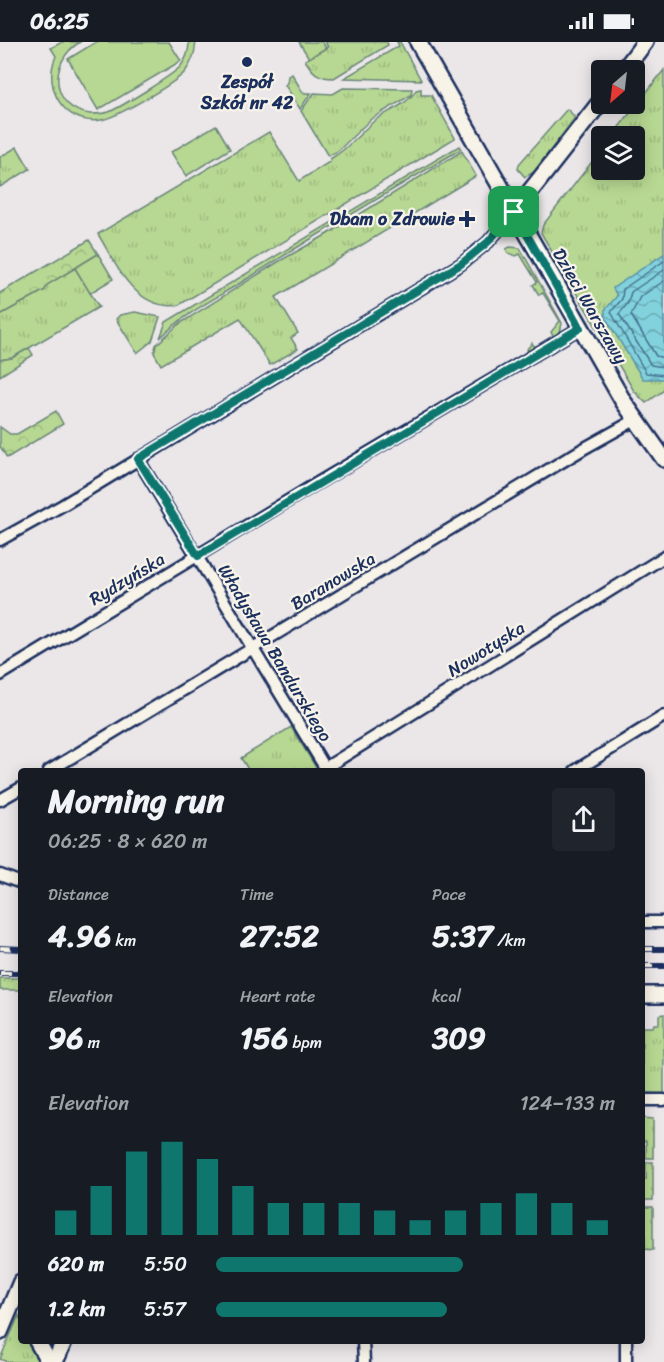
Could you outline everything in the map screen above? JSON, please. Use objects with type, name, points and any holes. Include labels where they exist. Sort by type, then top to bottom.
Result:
[{"type":"street","name":"Dzieci Warszawy","points":[[418,42],[580,328],[635,420],[664,459]]},
{"type":"street","points":[[632,60],[645,42]]},
{"type":"street","points":[[0,540],[17,532],[461,264],[488,242],[514,212],[591,114]]},
{"type":"street","name":"Rydzyńska","points":[[0,675],[580,328]]},
{"type":"street","name":"Baranowska","points":[[54,768],[583,449],[635,420]]},
{"type":"street","name":"Władysława Bandurskiego","points":[[138,459],[325,768]]},
{"type":"street","name":"Nowotyska","points":[[328,768],[664,557]]},
{"type":"street","points":[[580,768],[664,716]]},
{"type":"street","points":[[0,800],[18,790]]},
{"type":"street","points":[[0,874],[18,882]]},
{"type":"street","points":[[645,922],[664,921]]},
{"type":"street","points":[[645,995],[664,995]]},
{"type":"street","points":[[645,1100],[664,1100]]},
{"type":"street","points":[[2,1325],[18,1289]]},
{"type":"street","points":[[39,1344],[49,1362]]},
{"type":"street","points":[[56,1362],[63,1344]]},
{"type":"street","points":[[69,1344],[69,1362]]},
{"type":"street","points":[[363,1344],[364,1362]]},
{"type":"street","points":[[626,1344],[626,1362]]},
{"type":"green space","points":[[62,42],[80,42],[62,61],[58,83],[61,94],[67,103],[77,110],[90,114],[102,114],[134,98],[167,77],[184,62],[189,42],[196,42],[194,54],[185,72],[170,84],[109,118],[88,120],[76,117],[67,111],[59,102],[54,91],[52,68],[56,56],[51,48]]},
{"type":"green space","points":[[96,42],[169,42],[181,61],[98,110],[68,59]]},
{"type":"green space","points":[[299,42],[322,42],[326,48],[309,58]]},
{"type":"green space","points":[[325,42],[387,42],[388,45],[334,78],[328,78],[316,74],[305,60],[328,47]]},
{"type":"green space","points":[[397,42],[400,42],[421,80],[344,78],[399,46]]},
{"type":"green space","points":[[664,70],[664,390],[646,403],[634,391],[541,233],[543,225],[591,163],[591,180],[645,180],[645,126],[620,126],[629,114],[645,114],[645,94]]},
{"type":"green space","points":[[292,74],[303,93],[311,93],[300,109],[285,85],[288,76]]},
{"type":"green space","points":[[343,88],[412,89],[411,95],[371,119],[338,151],[328,156],[301,111],[314,93],[333,94]]},
{"type":"green space","points":[[421,89],[421,95],[431,95],[455,138],[179,305],[164,305],[150,301],[139,294],[120,271],[98,234],[269,132],[299,181],[331,161],[330,159],[348,146],[374,121],[403,104],[416,90]]},
{"type":"green space","points":[[567,109],[574,119],[534,172],[525,177],[518,169],[519,164]]},
{"type":"green space","points":[[216,125],[230,149],[186,176],[171,152]]},
{"type":"green space","points":[[459,146],[461,149],[204,305],[181,320],[160,338],[166,322]]},
{"type":"green space","points":[[17,147],[30,169],[0,187],[0,157]]},
{"type":"green space","points":[[462,151],[476,176],[276,297],[298,333],[291,338],[298,349],[270,365],[240,318],[161,365],[154,353],[156,345],[179,324]]},
{"type":"green space","points":[[89,240],[98,254],[47,285],[45,290],[0,315],[0,293]]},
{"type":"green space","points":[[520,248],[562,323],[560,333],[529,352],[527,349],[532,343],[535,347],[553,336],[551,332],[560,321],[543,293],[539,295],[533,285],[537,282],[520,254],[516,256],[508,253],[506,249]]},
{"type":"green space","points":[[98,254],[113,279],[90,293],[75,268]]},
{"type":"green space","points":[[75,268],[99,307],[12,358],[0,360],[0,315],[45,290],[46,285]]},
{"type":"green space","points":[[135,312],[160,317],[152,341],[137,353],[116,319],[120,315]]},
{"type":"green space","points":[[29,348],[33,355],[0,376],[0,360],[12,358]]},
{"type":"green space","points":[[56,411],[63,424],[7,458],[0,446],[0,427],[10,434],[17,434]]},
{"type":"green space","points":[[291,727],[316,768],[247,768],[241,758]]},
{"type":"green space","points":[[0,978],[18,978],[18,990],[0,990]]},
{"type":"green space","points":[[664,1014],[664,1094],[645,1093],[645,1027],[659,1024],[659,1015]]},
{"type":"green space","points":[[645,1118],[653,1119],[653,1158],[646,1158]]},
{"type":"green space","points":[[646,1162],[653,1162],[653,1200],[645,1200]]},
{"type":"green space","points":[[645,1207],[653,1207],[653,1250],[645,1249]]},
{"type":"green space","points":[[18,1317],[18,1344],[33,1344],[42,1362],[7,1362],[0,1359]]},
{"type":"water","points":[[664,254],[664,379],[643,379],[605,317],[605,310],[617,296],[613,288]]},
{"type":"railway","points":[[0,948],[18,949]]},
{"type":"railway","points":[[645,949],[664,949]]},
{"type":"railway","points":[[645,966],[664,966]]},
{"type":"railway","points":[[0,973],[18,973]]},
{"type":"place","name":"Zespół Szkół nr 42","points":[[247,62]]},
{"type":"place","name":"Dbam o Zdrowie","points":[[467,219]]},
{"type":"route","points":[[514,212],[580,328],[198,556],[138,459],[461,264],[488,242],[514,212]]}]
